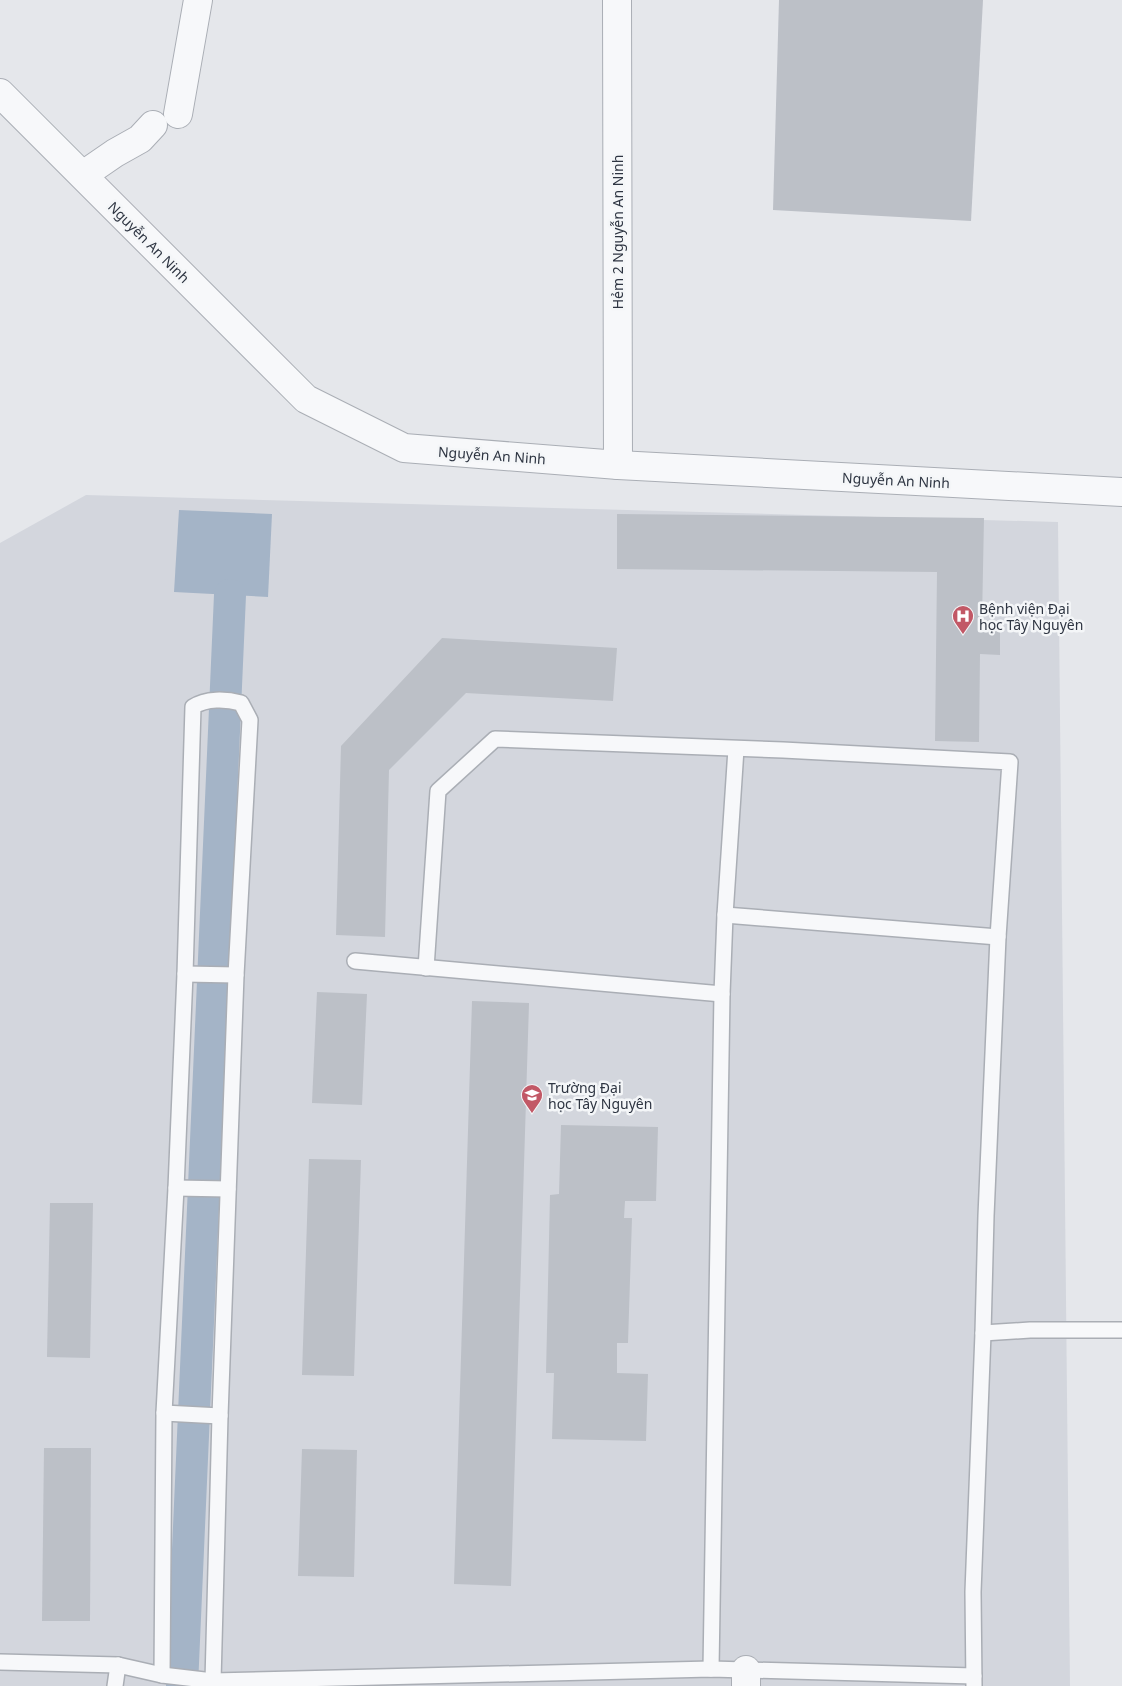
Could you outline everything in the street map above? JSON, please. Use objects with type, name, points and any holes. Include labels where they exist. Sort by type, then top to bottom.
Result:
[{"type":"street","points":[[178,114],[198,0]]},
{"type":"street","name":"Hẻm 2 Nguyễn An Ninh","points":[[617,0],[618,465]]},
{"type":"street","name":"Nguyễn An Ninh","points":[[0,93],[306,399],[404,448],[618,465],[1122,492]]},
{"type":"street","points":[[83,175],[140,139],[153,125]]},
{"type":"lane","points":[[166,1675],[169,1413],[190,973],[192,707],[201,701],[233,701],[241,703],[250,720],[229,975],[207,1680]]},
{"type":"lane","points":[[0,1662],[118,1665],[166,1675],[207,1680],[711,1670],[746,1678],[974,1681],[973,1592],[986,1216],[998,937],[1010,762],[495,740],[438,791],[426,968]]},
{"type":"lane","points":[[711,1670],[722,994],[725,914],[736,749]]},
{"type":"lane","points":[[725,914],[998,937]]},
{"type":"lane","points":[[354,962],[722,994]]},
{"type":"lane","points":[[190,973],[229,975]]},
{"type":"lane","points":[[181,1188],[222,1189]]},
{"type":"lane","points":[[983,1332],[1122,1330]]},
{"type":"lane","points":[[169,1413],[214,1416]]},
{"type":"lane","points":[[115,1686],[118,1665]]},
{"type":"shaded area","name":"Trường Đại học Tây Nguyên","points":[[86,495],[1058,522],[1070,1686],[0,1686],[0,543]]},
{"type":"water","points":[[179,510],[272,514],[268,597],[174,592]]},
{"type":"building","points":[[779,0],[983,0],[971,221],[773,210]]},
{"type":"building","points":[[617,514],[984,518],[982,620],[1000,621],[1000,655],[980,654],[979,742],[935,741],[937,572],[617,569]]},
{"type":"building","points":[[442,638],[617,648],[613,701],[466,693],[389,770],[385,937],[336,935],[341,746]]},
{"type":"building","points":[[317,992],[367,994],[362,1105],[312,1103]]},
{"type":"building","points":[[472,1001],[529,1003],[511,1586],[454,1584]]},
{"type":"building","points":[[561,1125],[658,1127],[656,1201],[625,1201],[624,1218],[632,1218],[628,1343],[617,1343],[617,1373],[648,1374],[646,1441],[552,1439],[554,1373],[546,1373],[550,1195],[559,1194]]},
{"type":"building","points":[[309,1159],[361,1160],[354,1376],[302,1375]]},
{"type":"building","points":[[50,1203],[93,1203],[90,1358],[47,1357]]},
{"type":"building","points":[[44,1448],[91,1448],[90,1621],[42,1621]]},
{"type":"building","points":[[302,1449],[357,1450],[354,1577],[298,1576]]},
{"type":"waterway","points":[[182,1686],[230,595]]},
{"type":"place","name":"Bệnh viện Đại học Tây Nguyên","points":[[963,635]]},
{"type":"place","name":"Trường Đại học Tây Nguyên","points":[[532,1114]]}]
